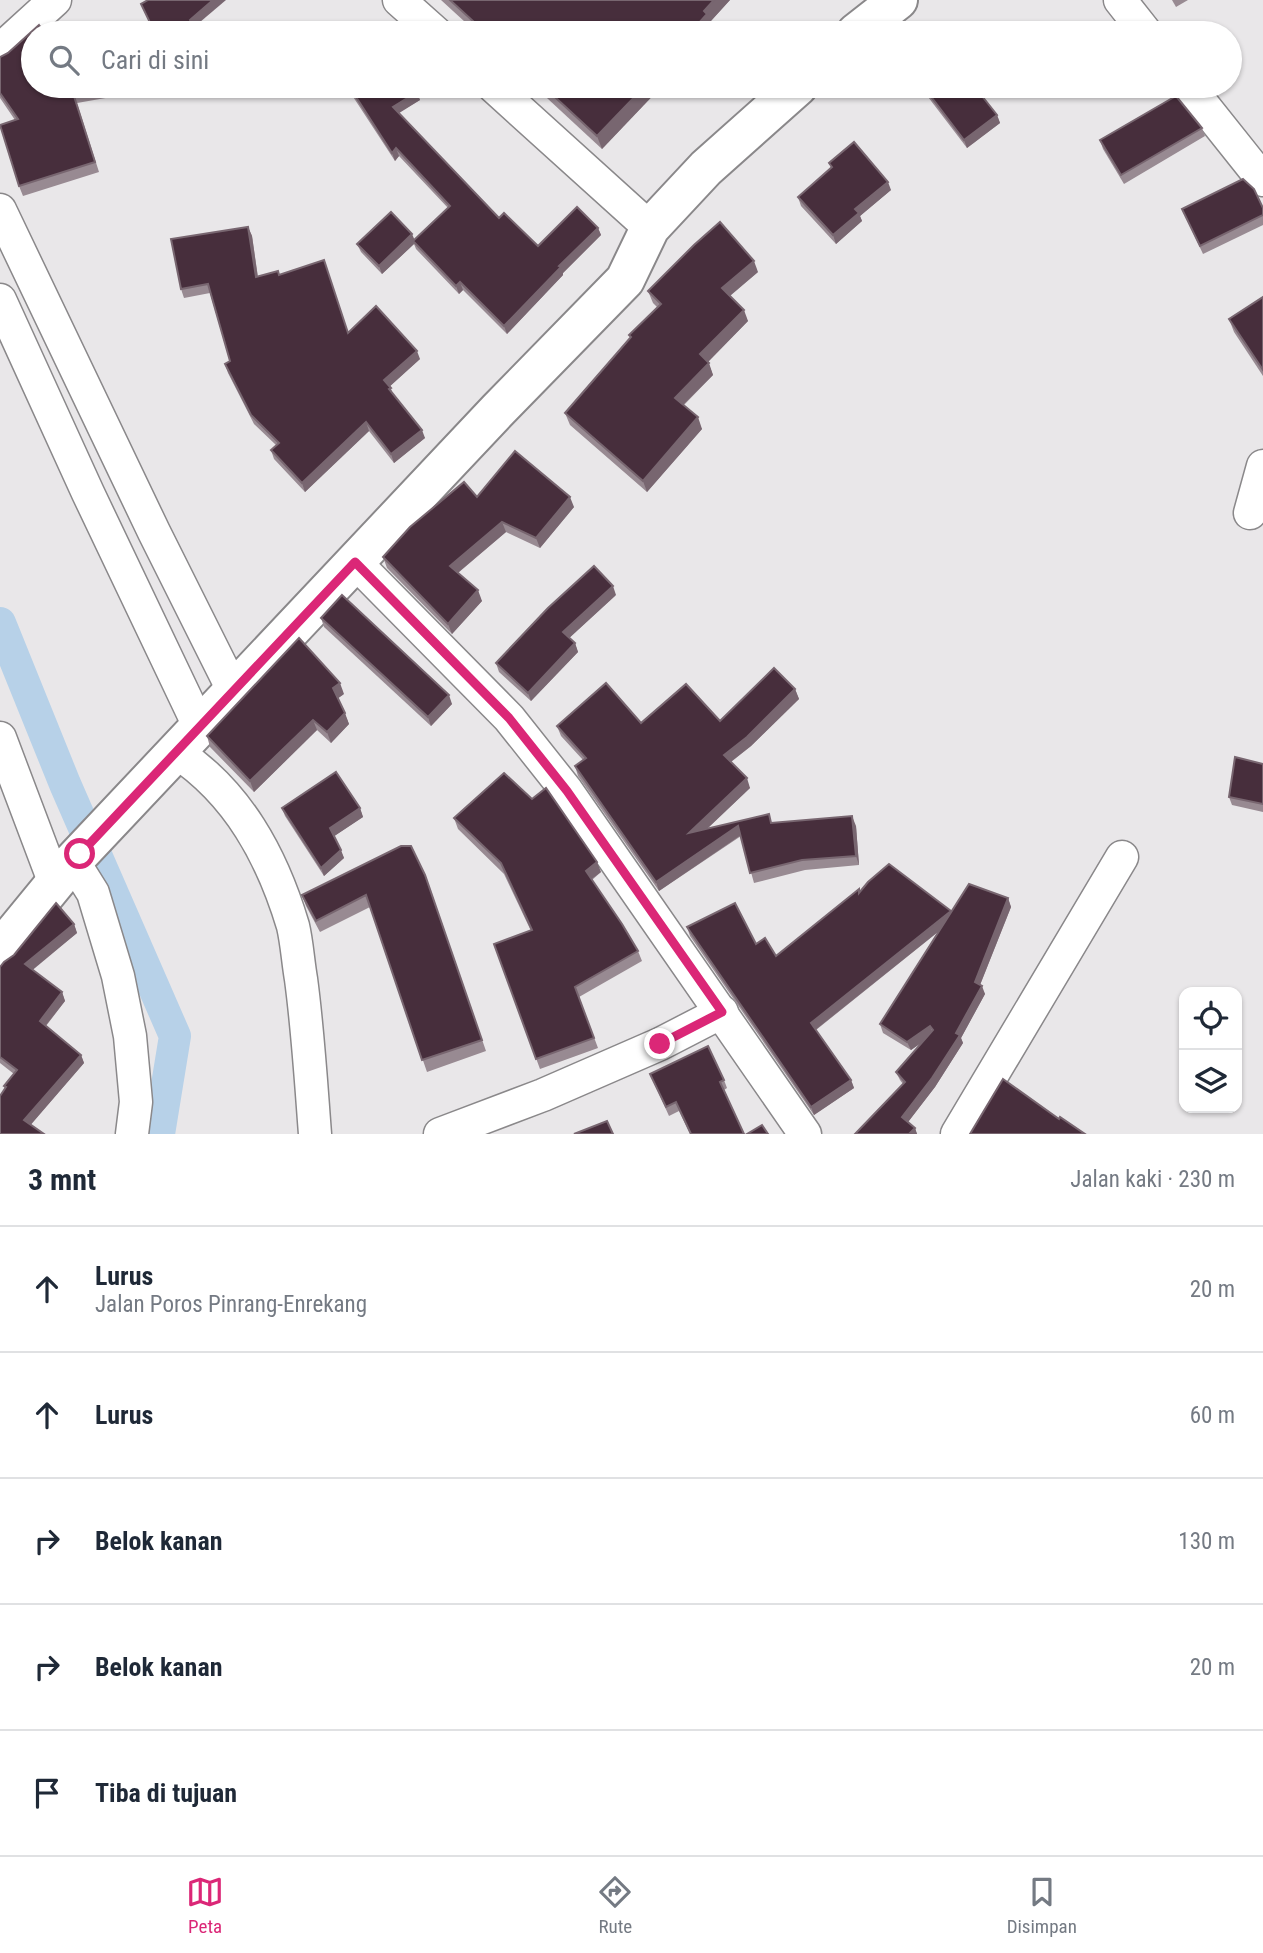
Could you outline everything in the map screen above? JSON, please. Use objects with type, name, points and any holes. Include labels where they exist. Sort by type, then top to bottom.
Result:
[{"type":"main road","points":[[871,21],[898,0]]},
{"type":"main road","points":[[0,950],[69,865],[489,420],[625,280],[650,228],[706,169],[785,98]]},
{"type":"street","points":[[32,21],[55,0]]},
{"type":"street","points":[[399,0],[423,21]]},
{"type":"street","points":[[1120,0],[1137,21]]},
{"type":"street","points":[[0,50],[21,31]]},
{"type":"street","points":[[506,98],[650,228]]},
{"type":"street","points":[[1198,98],[1263,180]]},
{"type":"street","points":[[0,210],[148,520],[233,690]]},
{"type":"street","points":[[0,300],[83,481],[176,752],[196,765],[242,814],[271,865],[293,928],[306,1015],[315,1134]]},
{"type":"street","points":[[1250,513],[1263,466]]},
{"type":"street","points":[[355,562],[509,718],[567,791],[805,1134]]},
{"type":"street","points":[[0,738],[69,865],[93,893],[118,976],[130,1035],[136,1102],[132,1134]]},
{"type":"street","points":[[957,1134],[1122,857]]},
{"type":"street","points":[[440,1134],[590,1075],[660,1044],[722,1012]]},
{"type":"building","points":[[148,0],[213,0],[190,21],[149,21],[141,4]]},
{"type":"building","points":[[450,0],[714,0],[704,11],[707,14],[701,21],[473,21]]},
{"type":"building","points":[[21,41],[21,98],[75,98],[95,162],[19,186],[0,125],[18,119],[0,93],[0,57]]},
{"type":"building","points":[[357,98],[407,98],[393,107],[499,218],[504,213],[538,246],[577,207],[598,228],[504,326],[460,282],[456,286],[413,241],[450,206],[396,148],[392,153]]},
{"type":"building","points":[[556,98],[633,98],[597,136]]},
{"type":"building","points":[[932,98],[984,98],[997,115],[964,140]]},
{"type":"building","points":[[1173,98],[1178,98],[1202,128],[1121,175],[1100,140]]},
{"type":"building","points":[[854,142],[888,182],[855,209],[859,213],[833,235],[798,197],[832,167],[829,163]]},
{"type":"building","points":[[1243,179],[1254,189],[1263,208],[1263,215],[1200,246],[1182,209]]},
{"type":"building","points":[[391,212],[412,234],[379,266],[357,244]]},
{"type":"building","points":[[720,222],[754,261],[722,288],[744,310],[700,354],[709,363],[675,398],[698,417],[643,481],[565,413],[631,337],[629,335],[661,304],[648,291]]},
{"type":"building","points":[[248,227],[256,277],[278,271],[279,275],[324,260],[348,333],[376,306],[417,351],[384,380],[422,430],[391,454],[366,422],[302,483],[271,450],[279,443],[251,415],[225,364],[230,361],[208,284],[181,289],[171,239]]},
{"type":"building","points":[[1263,297],[1263,370],[1229,319]]},
{"type":"building","points":[[515,451],[570,497],[536,538],[502,522],[450,566],[478,590],[448,624],[383,557],[410,527],[464,482],[477,497]]},
{"type":"building","points":[[594,566],[613,586],[563,632],[575,643],[528,693],[496,663],[548,608]]},
{"type":"building","points":[[342,595],[449,695],[428,717],[321,618]]},
{"type":"building","points":[[299,638],[340,683],[333,688],[345,713],[327,732],[313,720],[250,781],[207,736]]},
{"type":"building","points":[[774,668],[795,689],[747,737],[724,755],[747,778],[689,833],[769,814],[771,823],[852,816],[856,856],[802,860],[750,873],[738,826],[656,882],[575,766],[586,758],[557,726],[606,683],[641,723],[686,684],[720,721]]},
{"type":"building","points":[[1235,757],[1263,764],[1263,804],[1229,797]]},
{"type":"building","points":[[336,772],[360,808],[330,828],[341,850],[321,868],[282,808]]},
{"type":"building","points":[[504,773],[532,799],[546,788],[597,862],[586,871],[638,951],[575,987],[594,1038],[536,1059],[494,944],[532,930],[501,863],[454,818]]},
{"type":"building","points":[[401,846],[411,846],[425,875],[482,1040],[422,1060],[366,895],[316,921],[302,895]]},
{"type":"building","points":[[889,864],[951,911],[811,1023],[851,1080],[811,1107],[687,927],[735,903],[756,944],[765,938],[776,956],[859,889],[859,893]]},
{"type":"building","points":[[969,884],[1008,898],[975,982],[982,986],[956,1033],[960,1035],[902,1117],[915,1128],[909,1134],[855,1134],[905,1082],[896,1072],[933,1030],[930,1026],[907,1042],[880,1024]]},
{"type":"building","points":[[56,903],[74,924],[25,964],[62,992],[40,1021],[81,1055],[24,1120],[44,1134],[0,1134],[0,1096],[6,1087],[4,1086],[17,1070],[0,1057],[0,967],[14,955]]},
{"type":"building","points":[[708,1046],[724,1080],[720,1082],[744,1134],[691,1134],[676,1102],[666,1107],[650,1074]]},
{"type":"building","points":[[1003,1079],[1059,1119],[1060,1117],[1085,1134],[970,1134]]},
{"type":"building","points":[[607,1121],[613,1134],[574,1134]]},
{"type":"building","points":[[762,1125],[768,1134],[747,1134]]},
{"type":"waterway","points":[[0,623],[65,784],[175,1036],[159,1134]]},
{"type":"route","points":[[80,854],[355,562],[509,718],[567,791],[722,1012],[660,1044]]}]
